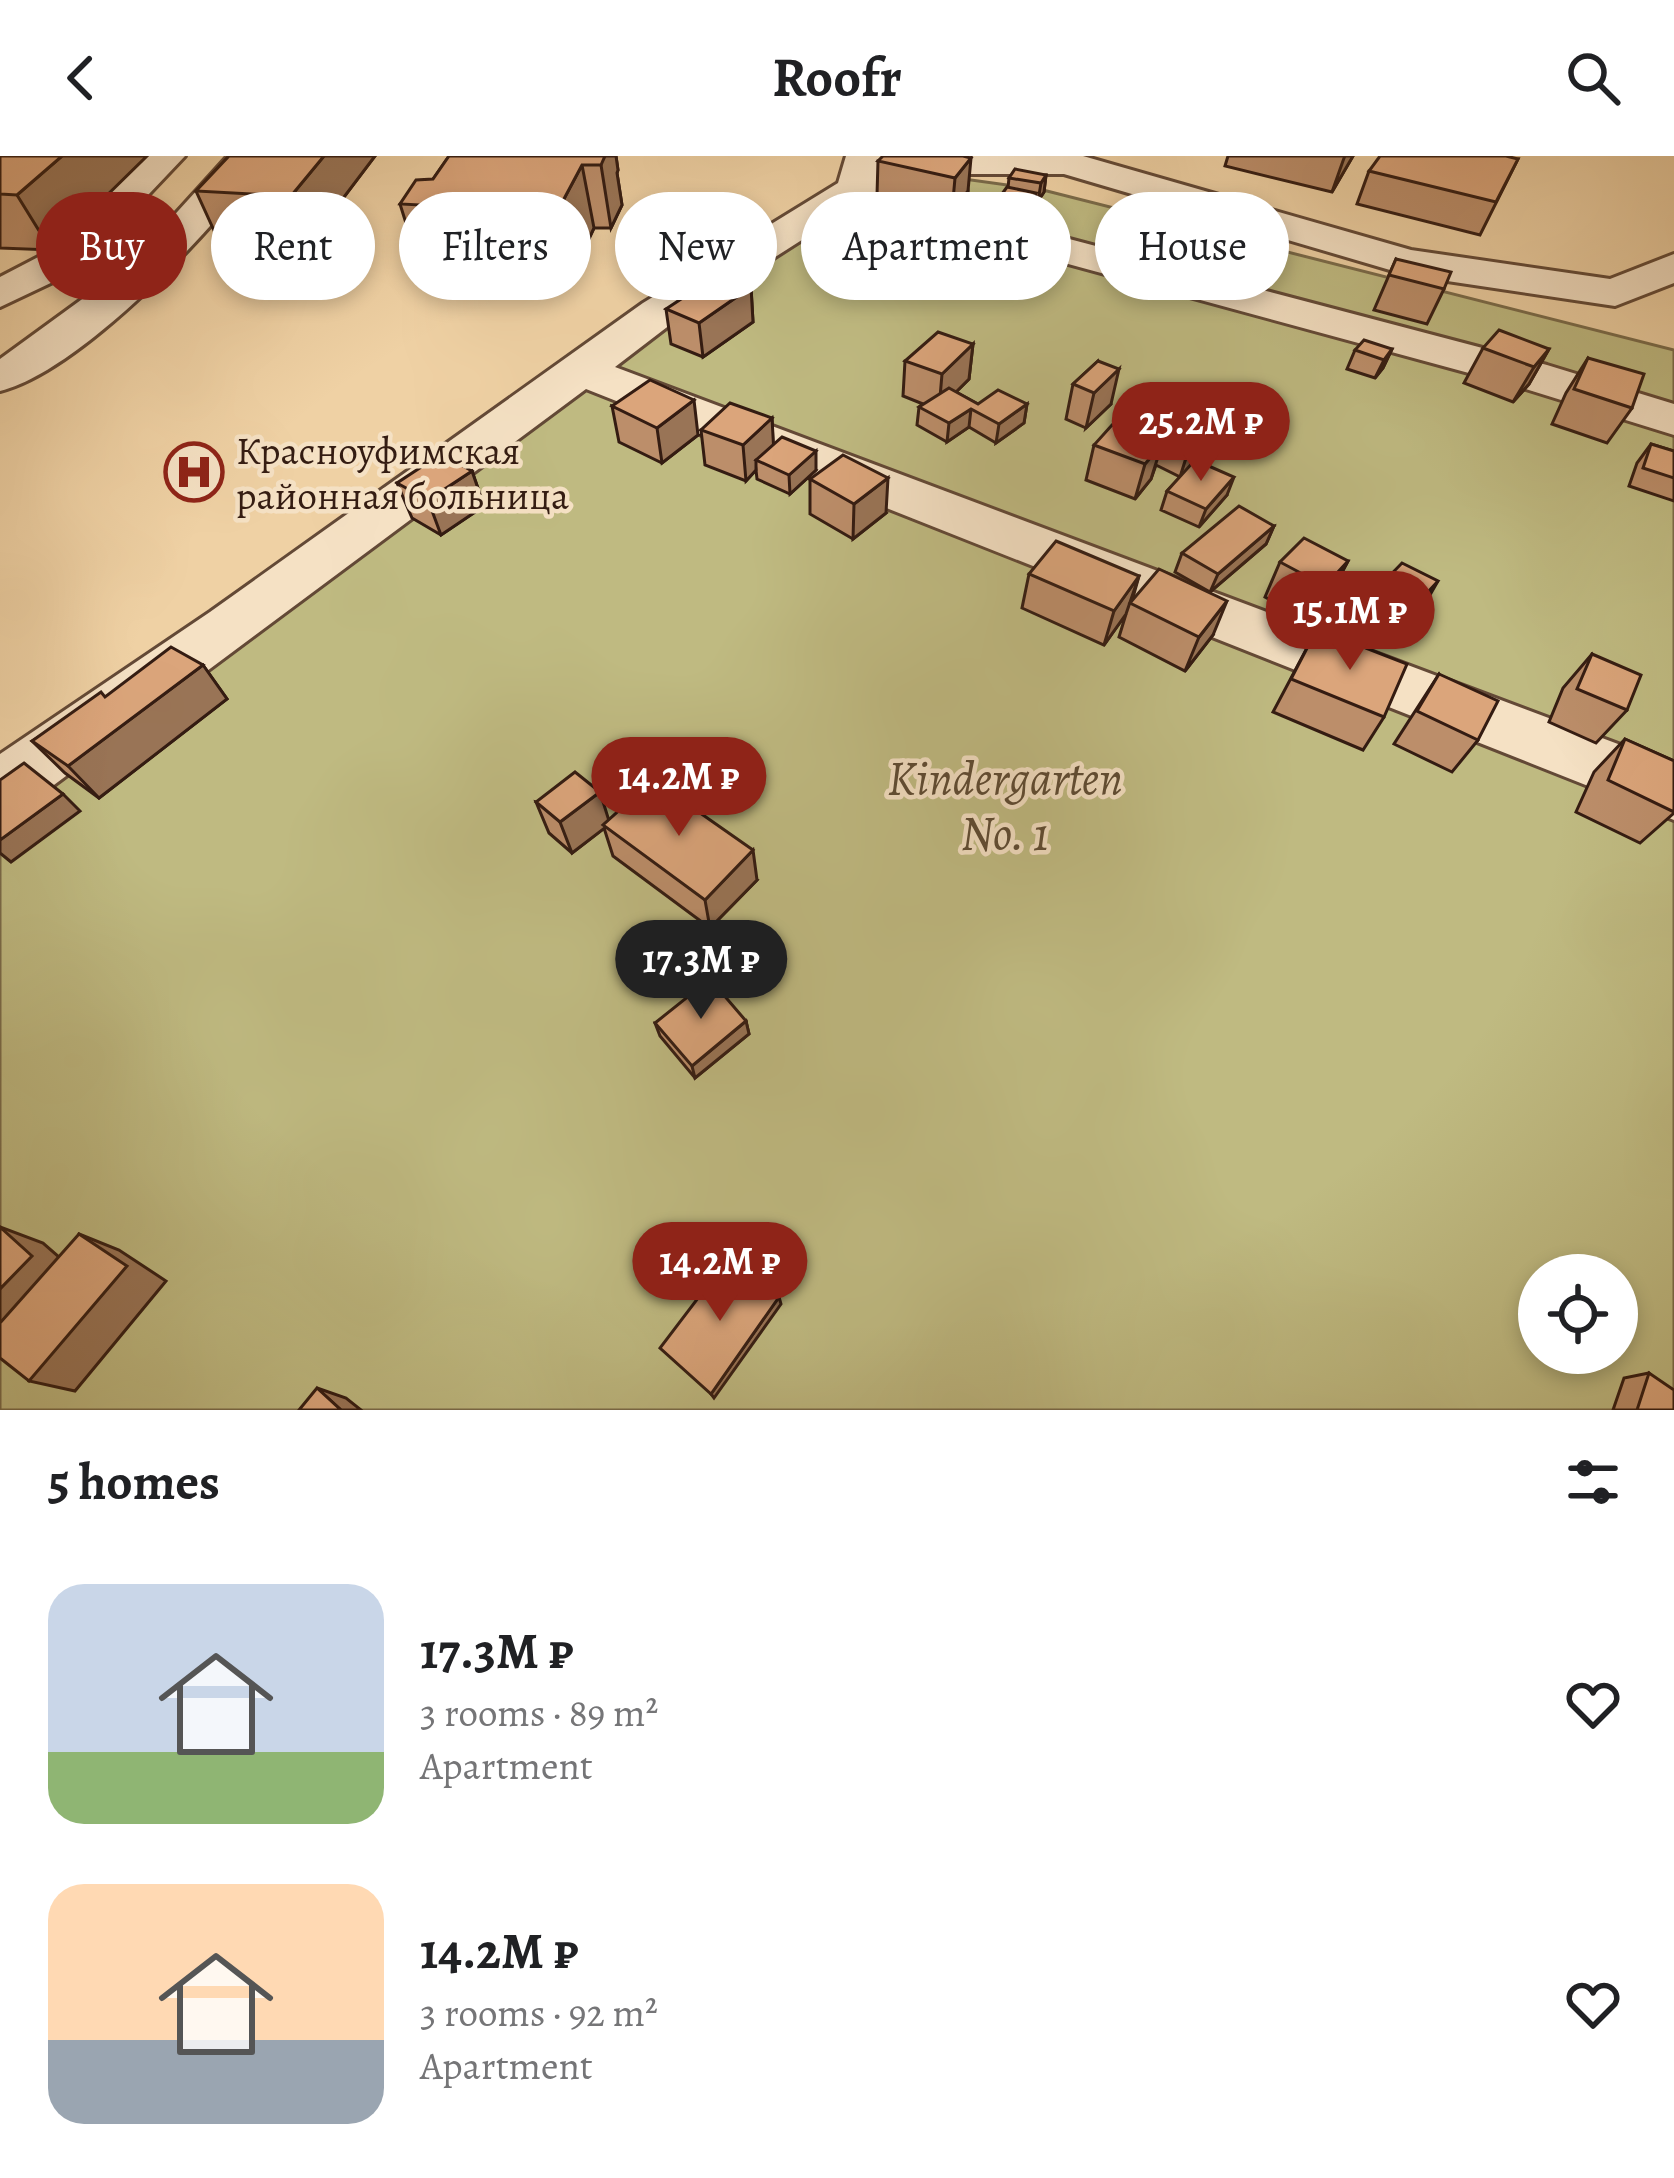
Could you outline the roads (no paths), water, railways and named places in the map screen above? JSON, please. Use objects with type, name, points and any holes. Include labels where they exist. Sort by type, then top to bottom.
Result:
[{"type":"street","points":[[0,294],[61,262],[166,156]]},
{"type":"street","points":[[8,380],[144,274],[248,156]]},
{"type":"street","points":[[0,789],[231,628],[847,171],[1070,159],[1407,262],[1615,293],[1674,267]]},
{"type":"street","points":[[847,171],[1674,421]]},
{"type":"street","points":[[581,370],[1674,793]]},
{"type":"place","name":"Красноуфимская районная больница","points":[[194,472]]},
{"type":"park label","name":"Kindergarten No. 1","points":[[1005,804]]}]
